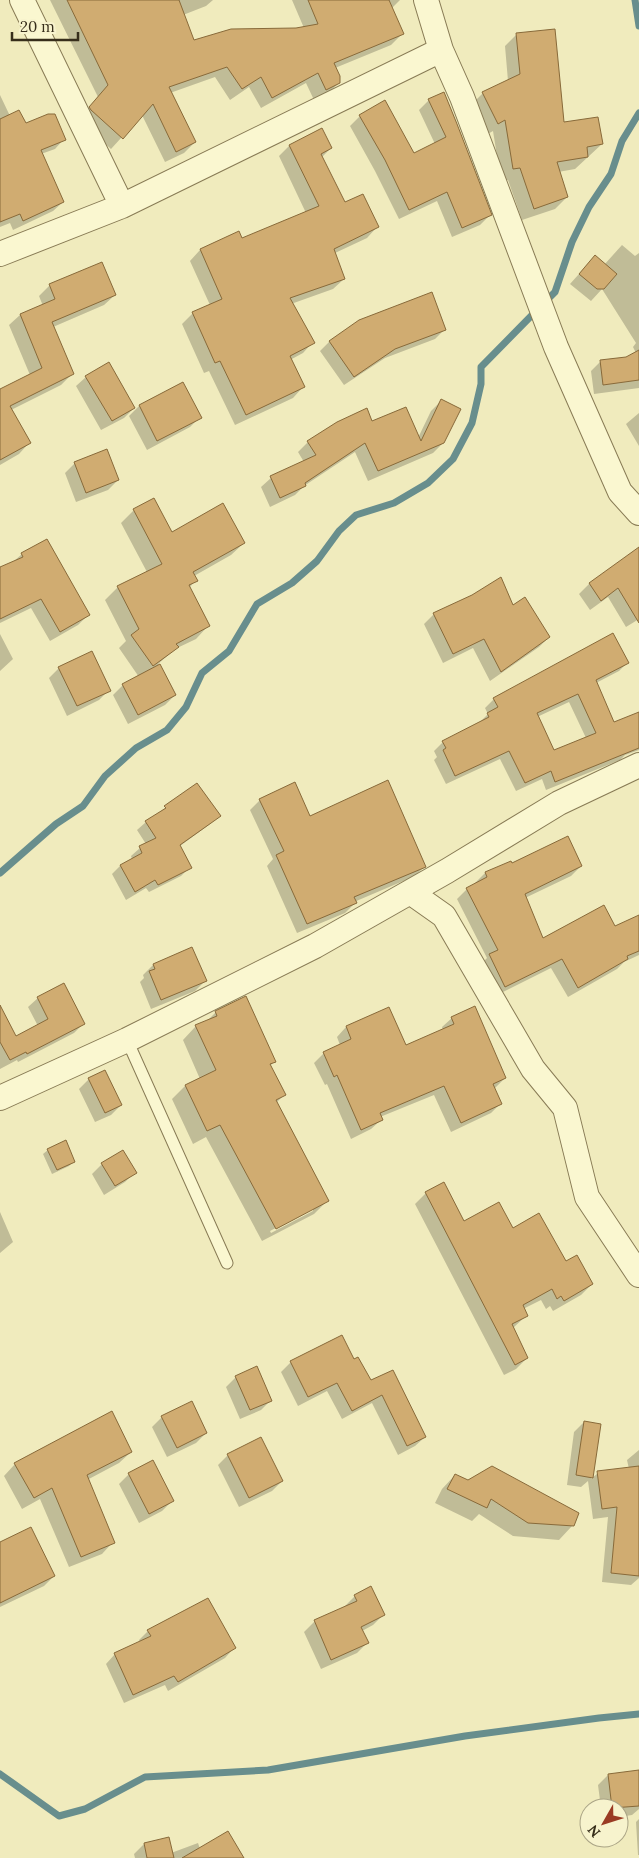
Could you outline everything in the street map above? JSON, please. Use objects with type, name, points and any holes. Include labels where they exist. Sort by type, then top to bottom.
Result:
[{"type":"street","points":[[22,0],[122,206]]},
{"type":"street","points":[[426,0],[440,50],[462,97],[556,347],[620,492],[639,513]]},
{"type":"street","points":[[0,254],[122,206],[440,50]]},
{"type":"street","points":[[0,1098],[127,1040],[315,946],[559,804],[639,765]]},
{"type":"street","points":[[410,892],[444,916],[533,1069],[565,1108],[587,1197],[639,1275]]},
{"type":"lane","points":[[127,1040],[228,1262]]},
{"type":"building","points":[[67,0],[179,0],[194,40],[231,29],[296,28],[318,24],[308,0],[389,0],[404,34],[334,63],[340,76],[340,83],[326,90],[318,73],[272,98],[261,77],[242,89],[227,67],[169,87],[196,142],[176,152],[153,104],[123,139],[91,110],[89,107],[108,85]]},
{"type":"building","points":[[555,29],[564,122],[598,117],[603,144],[587,147],[588,157],[557,162],[568,197],[534,209],[520,168],[513,169],[505,120],[498,124],[482,92],[520,74],[516,33]]},
{"type":"building","points":[[444,92],[492,215],[462,228],[447,192],[409,210],[385,160],[359,115],[385,100],[414,153],[446,137],[428,99]]},
{"type":"building","points":[[19,110],[26,123],[48,114],[55,114],[66,140],[41,150],[64,202],[23,221],[20,214],[0,222],[0,119]]},
{"type":"building","points":[[322,128],[332,148],[321,154],[345,202],[363,194],[379,227],[334,249],[345,279],[290,298],[315,343],[290,356],[305,387],[246,415],[220,361],[215,363],[192,312],[222,299],[200,249],[239,231],[242,238],[319,206],[289,145]]},
{"type":"building","points":[[595,255],[617,274],[604,289],[597,289],[579,274]]},
{"type":"building","points":[[102,262],[116,295],[52,322],[74,374],[10,406],[31,443],[0,460],[0,389],[42,368],[20,314],[55,299],[49,284]]},
{"type":"building","points":[[432,292],[446,330],[395,349],[354,377],[329,341],[359,320]]},
{"type":"building","points":[[639,350],[639,380],[603,385],[600,360],[626,357]]},
{"type":"building","points":[[109,362],[135,408],[112,421],[85,376]]},
{"type":"building","points":[[183,382],[202,418],[157,441],[139,405]]},
{"type":"building","points":[[441,399],[461,409],[444,443],[378,471],[365,443],[305,483],[306,486],[280,498],[270,476],[316,455],[307,441],[337,422],[367,408],[372,421],[406,407],[421,441]]},
{"type":"building","points":[[107,449],[119,480],[86,493],[74,462]]},
{"type":"building","points":[[154,498],[172,532],[223,503],[245,543],[193,572],[198,581],[189,585],[210,626],[176,644],[179,647],[153,666],[131,635],[139,629],[117,586],[162,564],[133,509]]},
{"type":"building","points":[[47,539],[90,615],[60,632],[41,599],[0,619],[0,567],[23,557],[21,553]]},
{"type":"building","points":[[639,547],[639,623],[618,588],[601,601],[589,583]]},
{"type":"building","points":[[501,577],[513,605],[525,597],[550,637],[501,672],[484,639],[453,654],[433,613],[472,595]]},
{"type":"building","points":[[613,633],[629,663],[596,680],[614,722],[639,712],[639,748],[555,782],[551,771],[525,783],[509,751],[455,776],[443,750],[446,748],[442,741],[489,717],[487,713],[498,707],[493,698]],"holes":[[[578,694],[596,733],[554,750],[537,713]]]},
{"type":"building","points":[[92,651],[111,691],[77,706],[58,667]]},
{"type":"building","points":[[160,664],[176,695],[138,715],[122,684]]},
{"type":"building","points":[[388,780],[426,867],[354,897],[357,903],[307,924],[276,855],[284,851],[259,799],[295,782],[310,816]]},
{"type":"building","points":[[197,783],[221,816],[180,845],[192,868],[158,885],[155,880],[135,892],[120,865],[142,853],[139,846],[156,838],[145,821],[166,808],[164,806]]},
{"type":"building","points":[[568,836],[582,866],[525,894],[543,938],[604,905],[615,926],[639,915],[639,951],[627,956],[628,959],[578,988],[562,959],[505,987],[489,954],[498,950],[466,888],[487,877],[485,872],[511,861],[512,863]]},
{"type":"building","points":[[192,947],[207,981],[161,1000],[149,971],[155,969],[153,964]]},
{"type":"building","points":[[64,983],[85,1024],[27,1054],[26,1052],[10,1060],[0,1042],[0,1005],[16,1036],[48,1019],[37,997]]},
{"type":"building","points":[[246,996],[276,1062],[270,1064],[286,1095],[276,1100],[329,1201],[276,1229],[220,1125],[207,1131],[185,1085],[216,1070],[195,1025],[217,1016],[215,1011]]},
{"type":"building","points":[[475,1006],[506,1078],[493,1084],[502,1104],[461,1123],[444,1086],[380,1113],[383,1120],[361,1130],[337,1075],[334,1077],[323,1052],[351,1039],[346,1026],[389,1007],[406,1045],[454,1024],[451,1017]]},
{"type":"building","points":[[105,1070],[122,1105],[105,1113],[88,1078]]},
{"type":"building","points":[[66,1140],[75,1162],[57,1170],[47,1149]]},
{"type":"building","points":[[123,1150],[137,1173],[115,1186],[101,1163]]},
{"type":"building","points":[[444,1182],[464,1221],[499,1202],[513,1228],[539,1213],[566,1261],[577,1255],[593,1284],[564,1301],[561,1296],[557,1299],[552,1289],[523,1305],[528,1316],[512,1324],[528,1358],[515,1365],[425,1192]]},
{"type":"building","points":[[342,1335],[354,1359],[358,1357],[371,1380],[393,1370],[426,1437],[407,1446],[382,1395],[352,1411],[337,1383],[308,1397],[290,1361]]},
{"type":"building","points":[[257,1366],[272,1401],[250,1410],[235,1376]]},
{"type":"building","points":[[192,1401],[207,1433],[177,1448],[161,1416]]},
{"type":"building","points":[[112,1411],[132,1452],[87,1475],[115,1543],[81,1557],[52,1488],[34,1498],[14,1463]]},
{"type":"building","points":[[584,1421],[601,1424],[593,1478],[576,1475]]},
{"type":"building","points":[[261,1437],[283,1481],[249,1498],[227,1454]]},
{"type":"building","points":[[153,1460],[174,1501],[149,1514],[128,1473]]},
{"type":"building","points":[[492,1466],[579,1513],[574,1526],[528,1523],[491,1499],[487,1508],[447,1489],[455,1474],[468,1480]]},
{"type":"building","points":[[639,1466],[639,1576],[611,1573],[617,1507],[602,1509],[597,1471]]},
{"type":"building","points":[[31,1527],[55,1576],[0,1603],[0,1542]]},
{"type":"building","points":[[371,1586],[385,1615],[361,1627],[369,1643],[331,1660],[314,1620],[357,1601],[354,1595]]},
{"type":"building","points":[[208,1598],[236,1648],[178,1682],[174,1676],[133,1695],[114,1653],[151,1636],[147,1630]]},
{"type":"building","points":[[639,1770],[639,1806],[629,1807],[629,1798],[611,1798],[608,1774]]},
{"type":"building","points":[[228,1831],[244,1858],[182,1858]]},
{"type":"building","points":[[169,1837],[174,1858],[147,1858],[144,1843]]},
{"type":"waterway","points":[[635,0],[639,26]]},
{"type":"waterway","points":[[544,303],[555,292],[572,242],[589,207],[611,174],[622,141],[639,113]]},
{"type":"waterway","points":[[0,873],[56,824],[83,806],[105,776],[136,748],[167,730],[186,707],[202,673],[229,651],[257,604],[292,583],[317,561],[339,531],[356,515],[394,503],[428,483],[453,459],[472,423],[481,384],[481,367],[537,310]]},
{"type":"waterway","points":[[0,1774],[59,1816],[85,1809],[145,1777],[268,1770],[465,1736],[639,1714]]}]
